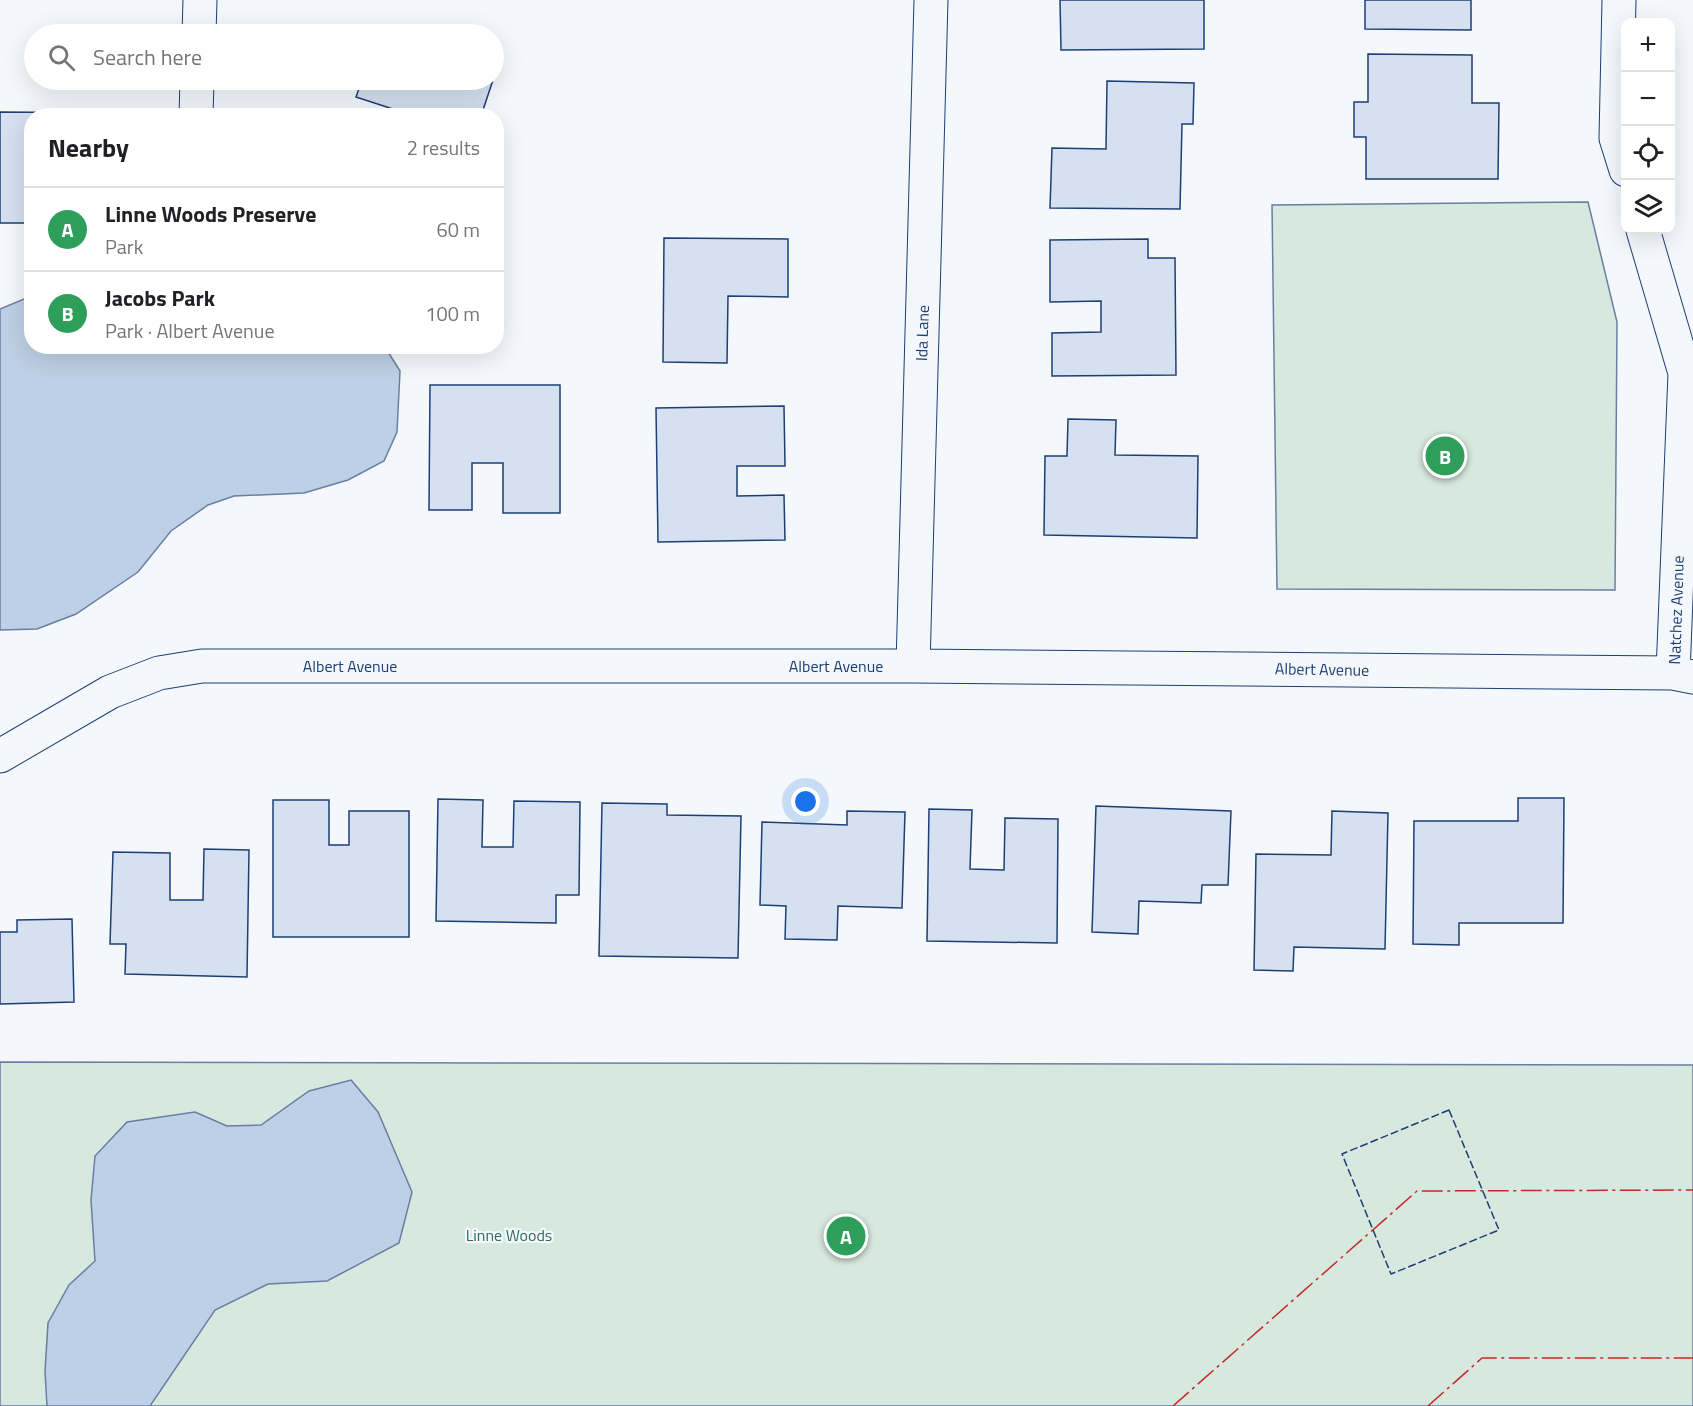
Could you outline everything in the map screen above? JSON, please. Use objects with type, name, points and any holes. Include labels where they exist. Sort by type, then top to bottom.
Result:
[{"type":"street","points":[[199,24],[200,0]]},
{"type":"street","name":"Ida Lane","points":[[913,666],[931,0]]},
{"type":"street","points":[[1619,0],[1616,138],[1621,154]]},
{"type":"street","points":[[196,108],[197,90]]},
{"type":"street","name":"Natchez Avenue","points":[[1644,234],[1685,373],[1683,675]]},
{"type":"street","name":"Albert Avenue","points":[[0,756],[110,692],[159,673],[202,666],[913,666],[1683,675]]},
{"type":"green space","points":[[1588,202],[1617,322],[1615,590],[1277,589],[1272,205]]},
{"type":"green space","name":"Linne Woods","points":[[0,1062],[1693,1065],[1693,1406],[0,1406]]},
{"type":"water","points":[[24,299],[24,354],[389,354],[400,371],[397,432],[384,461],[348,480],[304,493],[234,496],[208,505],[171,531],[138,572],[76,614],[37,629],[0,630],[0,309]]},
{"type":"water","points":[[351,1080],[378,1112],[412,1192],[399,1243],[327,1281],[268,1284],[215,1310],[150,1406],[47,1406],[45,1371],[48,1323],[69,1285],[95,1261],[91,1200],[95,1156],[127,1122],[195,1112],[227,1126],[261,1125],[309,1091]]},
{"type":"building","points":[[1060,0],[1204,0],[1204,49],[1061,50]]},
{"type":"building","points":[[1365,0],[1471,0],[1471,30],[1365,29]]},
{"type":"building","points":[[1368,54],[1472,55],[1472,103],[1499,103],[1498,179],[1366,179],[1366,137],[1354,137],[1354,102],[1368,102]]},
{"type":"building","points":[[1107,81],[1194,83],[1193,124],[1182,124],[1180,209],[1050,208],[1052,148],[1106,149]]},
{"type":"building","points":[[358,90],[490,90],[484,108],[390,108],[356,97]]},
{"type":"building","points":[[0,112],[24,112],[24,223],[0,223]]},
{"type":"building","points":[[664,238],[788,239],[788,297],[728,296],[727,363],[663,362]]},
{"type":"building","points":[[1148,239],[1148,258],[1175,258],[1176,375],[1052,376],[1052,333],[1101,332],[1101,301],[1050,302],[1050,240]]},
{"type":"building","points":[[430,385],[560,385],[560,513],[503,513],[503,463],[472,463],[472,510],[429,510]]},
{"type":"building","points":[[784,406],[785,466],[737,466],[737,496],[784,495],[785,540],[658,542],[656,408]]},
{"type":"building","points":[[1068,419],[1116,420],[1115,455],[1198,456],[1197,538],[1044,535],[1045,456],[1067,456]]},
{"type":"building","points":[[1518,798],[1564,798],[1563,923],[1459,923],[1459,945],[1413,944],[1414,821],[1518,821]]},
{"type":"building","points":[[438,799],[483,800],[482,847],[513,847],[514,801],[580,802],[579,895],[556,895],[556,923],[436,921]]},
{"type":"building","points":[[273,800],[329,800],[329,845],[349,845],[349,811],[409,811],[409,937],[273,937]]},
{"type":"building","points":[[602,803],[667,804],[667,815],[741,816],[738,958],[599,956]]},
{"type":"building","points":[[1096,806],[1231,811],[1228,885],[1202,885],[1201,903],[1139,901],[1138,934],[1092,932]]},
{"type":"building","points":[[929,809],[972,810],[970,869],[1004,870],[1005,818],[1058,819],[1057,943],[927,941]]},
{"type":"building","points":[[847,811],[905,812],[902,908],[838,906],[837,940],[785,939],[786,906],[760,905],[762,822],[847,825]]},
{"type":"building","points":[[1332,811],[1388,813],[1385,949],[1294,947],[1293,971],[1254,970],[1256,854],[1331,855]]},
{"type":"building","points":[[204,849],[249,850],[247,977],[125,974],[126,944],[110,944],[113,852],[170,853],[170,900],[203,900]]},
{"type":"building","points":[[72,919],[74,1002],[0,1004],[0,932],[17,932],[17,920]]},
{"type":"fence","points":[[1449,1110],[1499,1230],[1391,1274],[1342,1154],[1449,1110]]},
{"type":"power","points":[[1173,1406],[1417,1191],[1693,1190]]},
{"type":"power","points":[[1428,1406],[1482,1358],[1693,1358]]},
{"type":"place","name":"Jacobs Park","points":[[1445,456]]},
{"type":"place","name":"Linne Woods Preserve","points":[[846,1236]]}]
